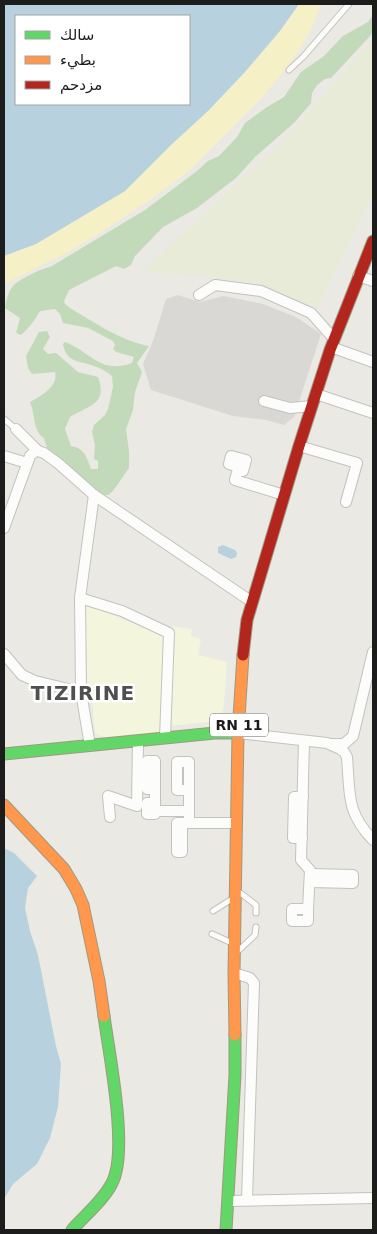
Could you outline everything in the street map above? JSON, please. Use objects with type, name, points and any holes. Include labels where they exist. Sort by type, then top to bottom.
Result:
[{"type":"main road","name":"RN 11","points":[[226,1230],[235,1075],[234,949],[238,733],[243,649],[247,620],[312,406],[333,343],[373,241]]},
{"type":"main road","points":[[4,754],[215,733],[238,733]]},
{"type":"main road","points":[[4,805],[64,869],[76,889],[83,905],[99,981],[118,1120],[117,1170],[105,1194],[72,1230]]},
{"type":"street","points":[[358,276],[373,281]]},
{"type":"street","points":[[200,295],[215,285],[261,291],[311,313],[333,343],[373,362]]},
{"type":"street","points":[[316,394],[373,412]]},
{"type":"street","points":[[264,401],[290,408],[312,406]]},
{"type":"street","points":[[16,429],[38,451],[59,464],[94,495],[252,602]]},
{"type":"street","points":[[299,446],[358,462],[346,502]]},
{"type":"street","points":[[4,528],[30,456],[38,451]]},
{"type":"street","points":[[4,456],[27,463]]},
{"type":"street","points":[[238,469],[235,480],[284,495]]},
{"type":"street","points":[[90,746],[81,692],[80,598],[94,495]]},
{"type":"street","points":[[80,598],[122,611],[169,633],[165,738]]},
{"type":"street","points":[[347,761],[373,652]]},
{"type":"street","points":[[4,654],[22,675],[35,681],[81,692]]},
{"type":"street","points":[[238,733],[344,744],[353,736]]},
{"type":"street","points":[[110,817],[108,796],[137,806],[138,741]]},
{"type":"street","points":[[304,741],[301,860],[310,870],[308,909]]},
{"type":"street","points":[[327,743],[344,752],[347,761],[350,806],[361,826],[373,840]]},
{"type":"street","points":[[155,789],[155,807],[189,811]]},
{"type":"street","points":[[189,790],[189,811],[185,823],[237,823]]},
{"type":"street","points":[[234,973],[250,978],[254,983],[247,1200]]},
{"type":"street","points":[[229,1201],[373,1198]]},
{"type":"lane","points":[[289,70],[303,57],[349,4]]},
{"type":"lane","points":[[4,419],[16,429]]},
{"type":"lane","points":[[213,911],[235,893],[256,905],[256,913]]},
{"type":"lane","points":[[212,934],[234,949],[255,935],[256,927]]},
{"type":"shaded area","points":[[373,15],[373,31],[370,36],[331,78],[325,79],[317,85],[312,93],[311,103],[295,122],[255,157],[236,178],[197,208],[163,227],[135,256],[131,265],[124,269],[116,266],[69,290],[64,301],[70,308],[128,340],[149,346],[137,363],[142,372],[135,392],[133,410],[126,429],[129,468],[113,491],[108,495],[102,495],[47,448],[44,438],[36,427],[30,402],[44,394],[52,386],[56,377],[55,372],[32,374],[28,368],[26,356],[39,332],[47,331],[50,337],[43,349],[48,354],[56,353],[78,372],[98,377],[101,393],[99,399],[70,417],[65,429],[71,446],[82,451],[91,469],[98,469],[98,461],[94,459],[95,445],[92,432],[94,425],[105,415],[108,409],[113,387],[112,376],[99,368],[74,360],[67,355],[63,344],[65,342],[74,346],[103,364],[112,366],[132,363],[134,357],[116,352],[113,349],[115,345],[113,341],[88,328],[63,323],[60,314],[55,309],[40,311],[32,324],[21,335],[16,333],[20,318],[5,308],[10,291],[21,280],[52,266],[145,210],[208,161],[219,156],[237,137],[245,123],[284,97],[301,72],[324,56],[343,36],[368,22]]},
{"type":"shaded area","points":[[373,39],[373,193],[318,308],[250,281],[143,271],[285,139]]},
{"type":"shaded area","points":[[178,295],[200,302],[223,296],[263,304],[296,317],[321,334],[294,417],[284,425],[266,420],[233,416],[151,390],[143,364],[153,341],[166,299]]},
{"type":"shaded area","points":[[86,607],[93,607],[165,636],[161,732],[106,737],[95,733],[91,690],[85,679]]},
{"type":"shaded area","points":[[172,626],[192,629],[191,636],[201,639],[198,655],[227,662],[224,705],[222,714],[217,721],[170,726]]},
{"type":"sand","points":[[299,4],[321,4],[311,30],[295,56],[257,103],[190,170],[95,236],[68,252],[4,284],[4,256],[36,244],[125,191],[208,111],[280,31]]},
{"type":"water","points":[[4,4],[299,4],[280,31],[245,72],[208,111],[125,191],[36,244],[4,256]]},
{"type":"water","points":[[223,545],[235,550],[237,553],[236,557],[231,559],[218,553],[218,547]]},
{"type":"water","points":[[4,848],[14,853],[37,876],[28,888],[25,908],[38,955],[61,1064],[58,1107],[50,1138],[37,1164],[13,1184],[4,1199]]},
{"type":"traffic: fast","points":[[4,754],[215,733],[238,733]]},
{"type":"traffic: fast","points":[[72,1230],[104,1196],[112,1183],[117,1168],[119,1149],[116,1102],[104,1016]]},
{"type":"traffic: fast","points":[[226,1230],[235,1075],[235,1035]]},
{"type":"traffic: slow","points":[[235,1035],[234,973],[238,733],[243,655]]},
{"type":"traffic: slow","points":[[4,805],[64,869],[76,889],[83,905],[99,981],[104,1016]]},
{"type":"traffic: jam","points":[[243,655],[247,620],[299,446],[330,350],[373,241]]},
{"type":"district","name":"TIZIRINE","points":[[83,693]]}]
